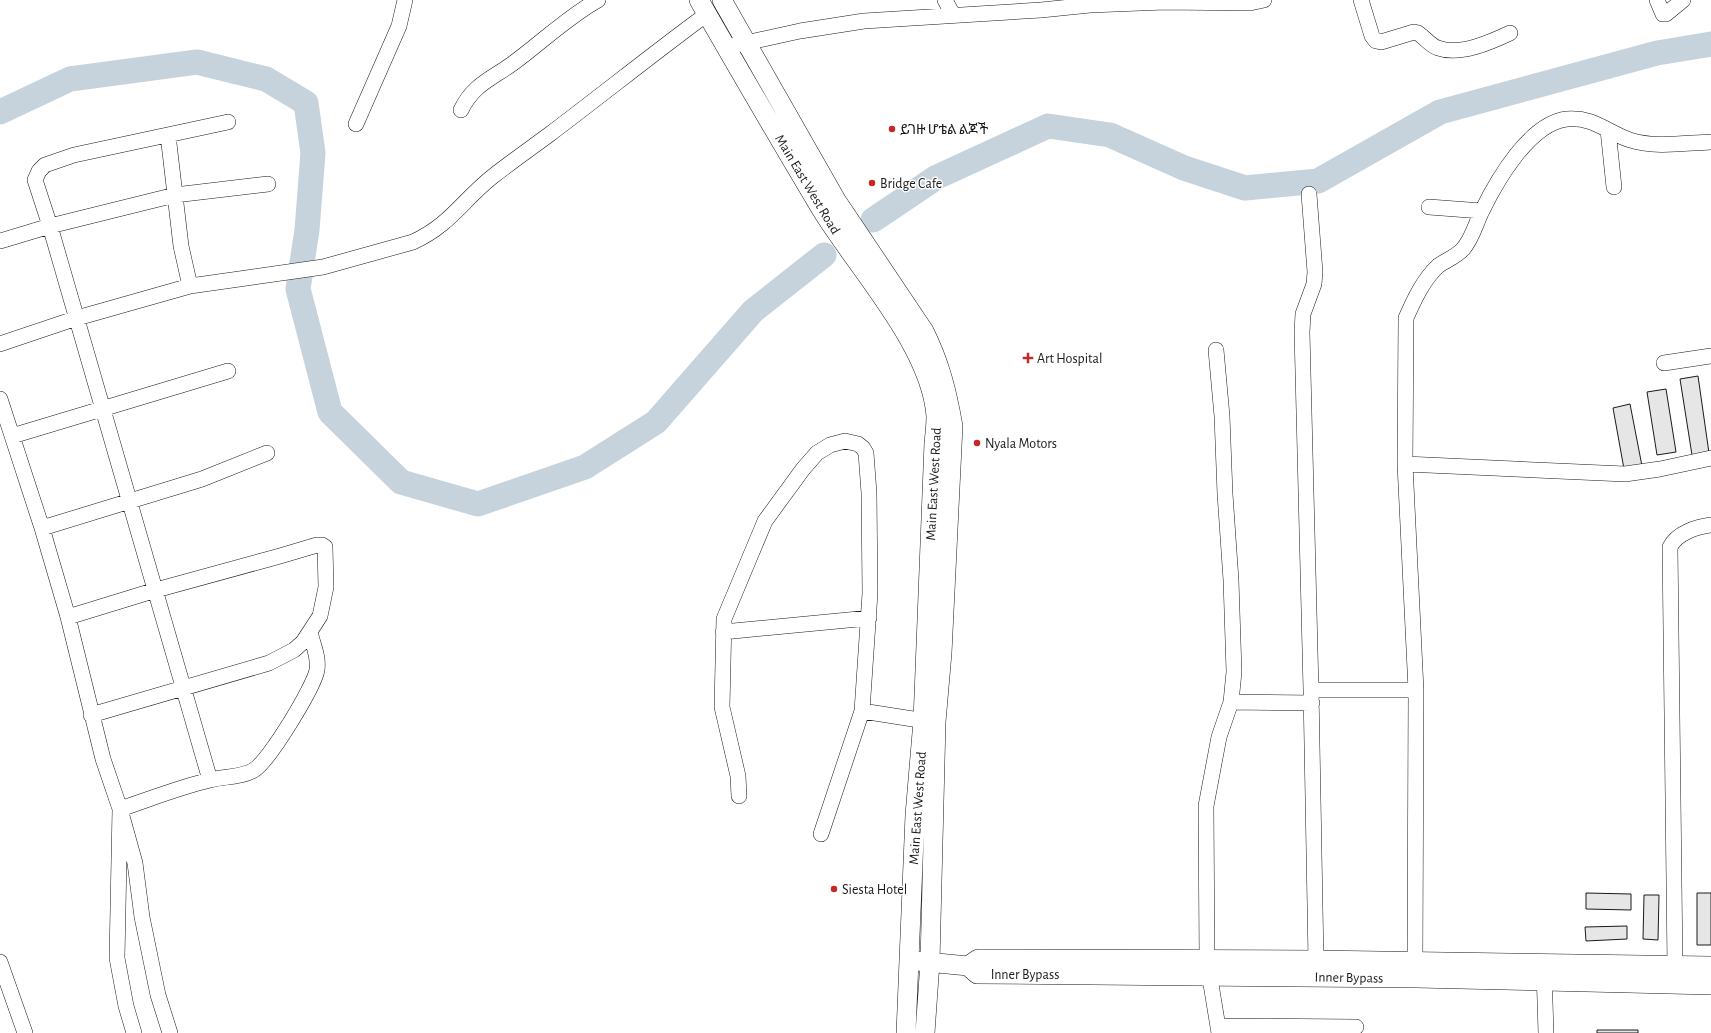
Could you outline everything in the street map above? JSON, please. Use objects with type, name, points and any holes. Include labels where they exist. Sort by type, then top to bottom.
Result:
[{"type":"main road","name":"Main East West Road","points":[[722,0],[745,43],[801,138],[829,205]]},
{"type":"main road","name":"Main East West Road","points":[[703,7],[785,147],[829,205],[899,308],[924,331],[935,352],[947,390],[953,426],[943,444],[924,816],[908,960],[906,1033]]},
{"type":"main road","points":[[785,147],[801,138]]},
{"type":"main road","name":"Main East West Road","points":[[924,816],[930,962],[925,1033]]},
{"type":"main road","name":"Inner Bypass","points":[[908,960],[968,966],[977,974],[1208,968],[1316,960],[1415,962],[1711,985]]},
{"type":"main road","name":"Inner Bypass","points":[[1208,968],[1416,978],[1544,973],[1675,965],[1711,966]]},
{"type":"street","points":[[356,124],[399,26],[405,0]]},
{"type":"street","points":[[461,110],[475,90],[494,75],[512,64],[557,27],[598,0]]},
{"type":"street","points":[[945,0],[953,14]]},
{"type":"street","points":[[1361,0],[1372,36],[1376,41],[1381,42],[1414,32],[1418,33],[1439,49],[1460,50],[1487,44],[1510,33]]},
{"type":"street","points":[[1657,0],[1663,14],[1666,14],[1683,0]]},
{"type":"street","points":[[727,47],[800,31],[864,21],[953,14],[1042,10],[1088,3],[1254,1]]},
{"type":"street","points":[[0,344],[77,318],[190,286],[323,267],[413,242],[436,229],[449,219],[490,178],[550,134],[649,56],[703,7]]},
{"type":"street","points":[[1415,962],[1416,690],[1405,464],[1406,318],[1424,284],[1438,266],[1464,249],[1482,211],[1507,166],[1523,147],[1545,127],[1555,121],[1568,119],[1595,122],[1630,140],[1651,144],[1711,142]]},
{"type":"street","points":[[210,780],[156,590],[102,410],[77,318],[35,180],[39,171],[45,165],[74,155],[228,122]]},
{"type":"street","points":[[1608,130],[1614,187]]},
{"type":"street","points":[[168,135],[181,246],[190,286]]},
{"type":"street","points":[[0,241],[50,226],[176,195],[268,184]]},
{"type":"street","points":[[1309,194],[1315,272],[1314,284],[1303,314],[1302,332],[1316,960]]},
{"type":"street","points":[[1429,207],[1482,211]]},
{"type":"street","points":[[1216,350],[1222,416],[1225,494],[1232,580],[1234,672],[1231,702],[1219,737],[1206,806],[1205,849],[1208,968],[1219,1030],[1356,1027]]},
{"type":"street","points":[[1664,363],[1711,356]]},
{"type":"street","points":[[12,436],[228,371]]},
{"type":"street","points":[[0,399],[42,528],[68,617],[91,715],[135,863],[142,916],[158,995],[170,1033]]},
{"type":"street","points":[[739,796],[738,776],[722,708],[724,619],[764,521],[802,470],[817,452],[830,445],[845,441],[858,444],[866,453],[869,493],[869,618],[862,711],[821,834]]},
{"type":"street","points":[[42,528],[202,478],[267,453]]},
{"type":"street","points":[[1405,464],[1625,474],[1711,458]]},
{"type":"street","points":[[1675,965],[1670,547],[1679,536],[1702,526],[1711,525]]},
{"type":"street","points":[[68,617],[156,590],[322,544],[325,547],[326,587],[320,616],[303,642],[294,650],[269,663],[91,715]]},
{"type":"street","points":[[723,632],[869,618]]},
{"type":"street","points":[[120,809],[210,780],[247,774],[260,765],[271,753],[317,672],[318,659],[310,632]]},
{"type":"street","points":[[1231,702],[1416,690]]},
{"type":"street","points":[[862,711],[929,721]]},
{"type":"street","points":[[120,809],[117,958],[126,1006],[134,1033]]},
{"type":"street","points":[[0,962],[25,1033]]},
{"type":"street","points":[[1544,973],[1546,1033]]},
{"type":"street","points":[[0,996],[15,1004]]},
{"type":"building","points":[[1698,376],[1709,453],[1692,455],[1680,379]]},
{"type":"building","points":[[1666,389],[1676,452],[1657,455],[1647,392]]},
{"type":"building","points":[[1630,404],[1642,466],[1624,469],[1613,408]]},
{"type":"building","points":[[1586,893],[1631,894],[1631,910],[1586,909]]},
{"type":"building","points":[[1697,893],[1711,893],[1711,945],[1697,945]]},
{"type":"building","points":[[1644,895],[1659,895],[1658,940],[1643,939]]},
{"type":"building","points":[[1627,926],[1627,939],[1586,941],[1585,927]]},
{"type":"building","points":[[1597,1030],[1638,1030],[1638,1033],[1597,1033]]},
{"type":"waterway","points":[[873,220],[937,177],[1048,126],[1110,135],[1184,168],[1245,188],[1318,181],[1440,112],[1657,53],[1711,44]]},
{"type":"waterway","points":[[0,112],[70,79],[197,62],[266,79],[306,103],[313,153],[307,230],[298,289],[330,412],[401,482],[478,504],[585,467],[656,422],[753,311],[824,255]]},
{"type":"place","name":"ይገዙ ሆቴል ልጆች","points":[[892,129]]},
{"type":"place","name":"Bridge Cafe","points":[[872,183]]},
{"type":"place","name":"Art Hospital","points":[[1028,358]]},
{"type":"place","name":"Nyala Motors","points":[[977,443]]},
{"type":"place","name":"Siesta Hotel","points":[[834,889]]}]
